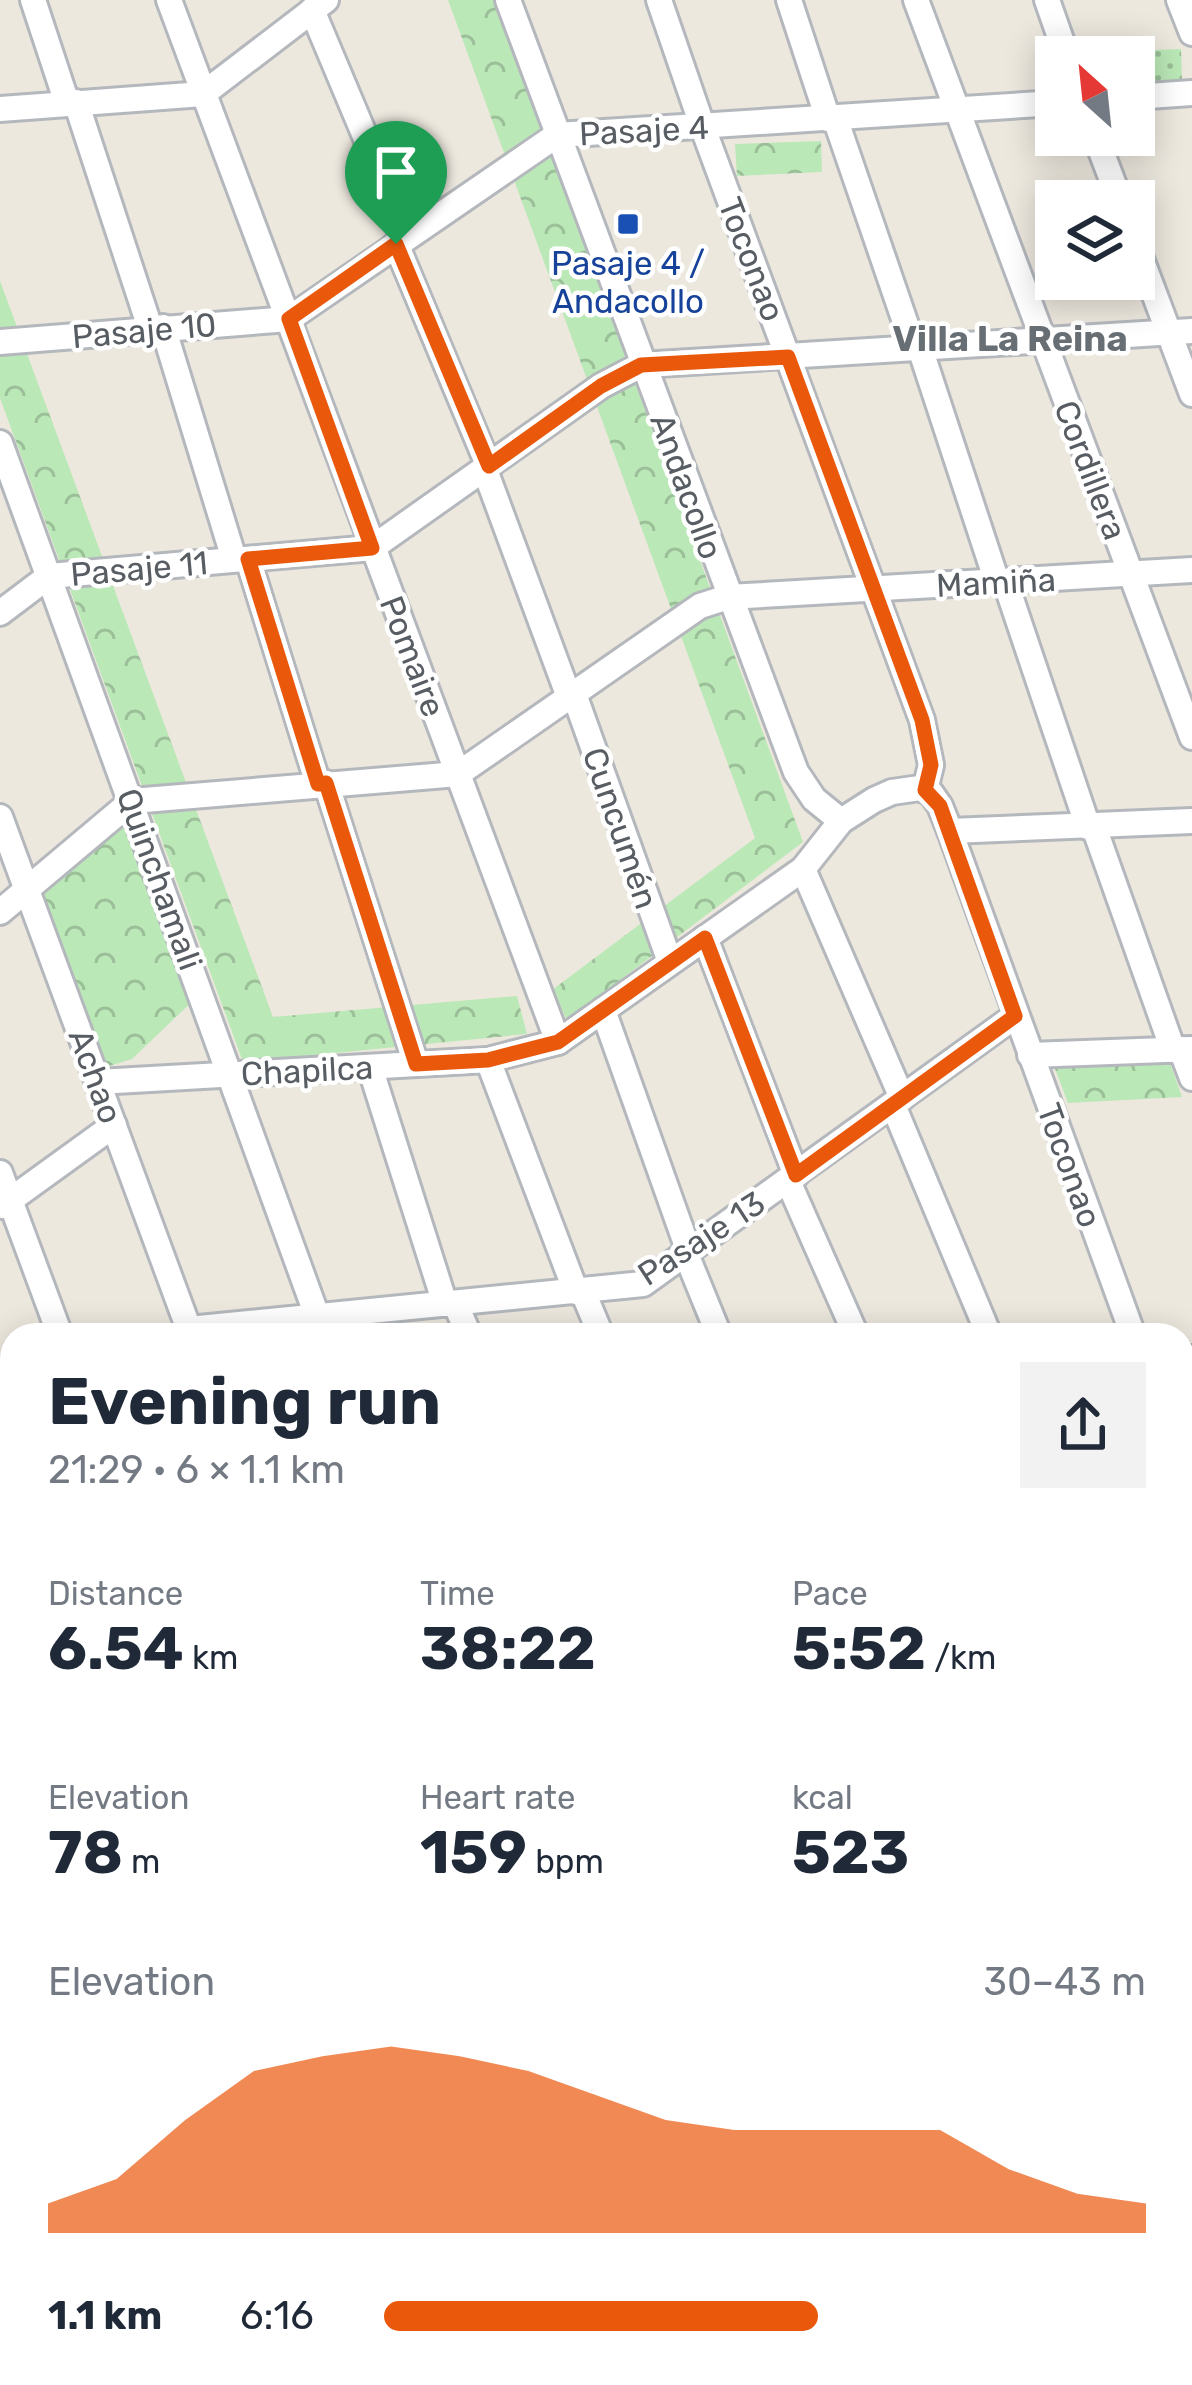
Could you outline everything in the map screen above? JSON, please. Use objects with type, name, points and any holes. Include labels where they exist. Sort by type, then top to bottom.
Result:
[{"type":"street","points":[[33,0],[322,783],[416,1064]]},
{"type":"street","name":"Pomaire","points":[[169,0],[558,1042]]},
{"type":"street","name":"Andacollo","points":[[508,0],[796,772],[814,800],[842,821]]},
{"type":"street","name":"Toconao","points":[[659,0],[922,720],[931,765],[928,792],[950,832],[1129,1323]]},
{"type":"street","points":[[789,0],[1091,827],[1192,1078]]},
{"type":"street","name":"Cordillera","points":[[916,0],[1192,737]]},
{"type":"street","points":[[1047,0],[1060,36]]},
{"type":"street","points":[[1179,0],[1192,33]]},
{"type":"street","points":[[0,110],[203,94],[317,4]]},
{"type":"street","name":"Cuncumén","points":[[317,4],[670,962]]},
{"type":"street","points":[[1155,96],[1192,93]]},
{"type":"street","name":"Pasaje 4","points":[[289,319],[557,135],[1035,104]]},
{"type":"street","points":[[1155,282],[1180,331],[1192,394]]},
{"type":"street","name":"Pasaje 10","points":[[0,342],[289,319]]},
{"type":"street","points":[[372,548],[601,386],[641,365],[1180,331]]},
{"type":"street","name":"Quinchamali","points":[[0,442],[324,1322]]},
{"type":"street","name":"Pasaje 11","points":[[49,576],[372,548]]},
{"type":"street","name":"Mamiña","points":[[728,597],[1192,570]]},
{"type":"street","points":[[0,613],[49,576]]},
{"type":"street","points":[[0,912],[132,802],[458,774],[700,606],[728,597]]},
{"type":"street","name":"Chapilca","points":[[98,1082],[488,1060],[558,1042],[803,868],[842,821],[892,792],[928,792]]},
{"type":"street","name":"Achao","points":[[0,817],[187,1323]]},
{"type":"street","points":[[950,832],[1192,820]]},
{"type":"street","points":[[803,868],[984,1323]]},
{"type":"street","points":[[705,938],[792,1178],[851,1323]]},
{"type":"street","points":[[604,1010],[714,1323]]},
{"type":"street","name":"Pasaje 13","points":[[324,1322],[643,1284],[1015,1016]]},
{"type":"street","points":[[1030,1055],[1182,1049]]},
{"type":"street","points":[[488,1060],[595,1323]]},
{"type":"street","points":[[370,1067],[450,1304],[462,1323]]},
{"type":"street","points":[[5,1203],[114,1125]]},
{"type":"street","points":[[0,1173],[5,1203],[55,1323]]},
{"type":"green space","points":[[448,0],[495,0],[803,842],[567,1020],[552,990],[755,838]]},
{"type":"green space","points":[[1181,49],[1182,80],[1155,81],[1155,50]]},
{"type":"green space","points":[[821,141],[822,172],[737,176],[735,144]]},
{"type":"green space","points":[[0,281],[273,1017],[517,996],[527,1034],[243,1062],[0,398]]},
{"type":"green space","points":[[126,819],[196,998],[132,1059],[106,1067],[37,892]]},
{"type":"green space","points":[[1168,1057],[1182,1097],[1068,1103],[1052,1061]]},
{"type":"place","name":"Pasaje 4 / Andacollo","points":[[628,224]]},
{"type":"district","name":"Villa La Reina","points":[[1010,338]]},
{"type":"route","points":[[396,244],[489,466],[601,386],[641,365],[788,357],[922,720],[931,765],[925,790],[940,806],[1015,1016],[796,1175],[705,938],[558,1042],[488,1060],[416,1064],[326,783],[318,784],[248,559],[372,548],[289,319],[396,244]]}]
